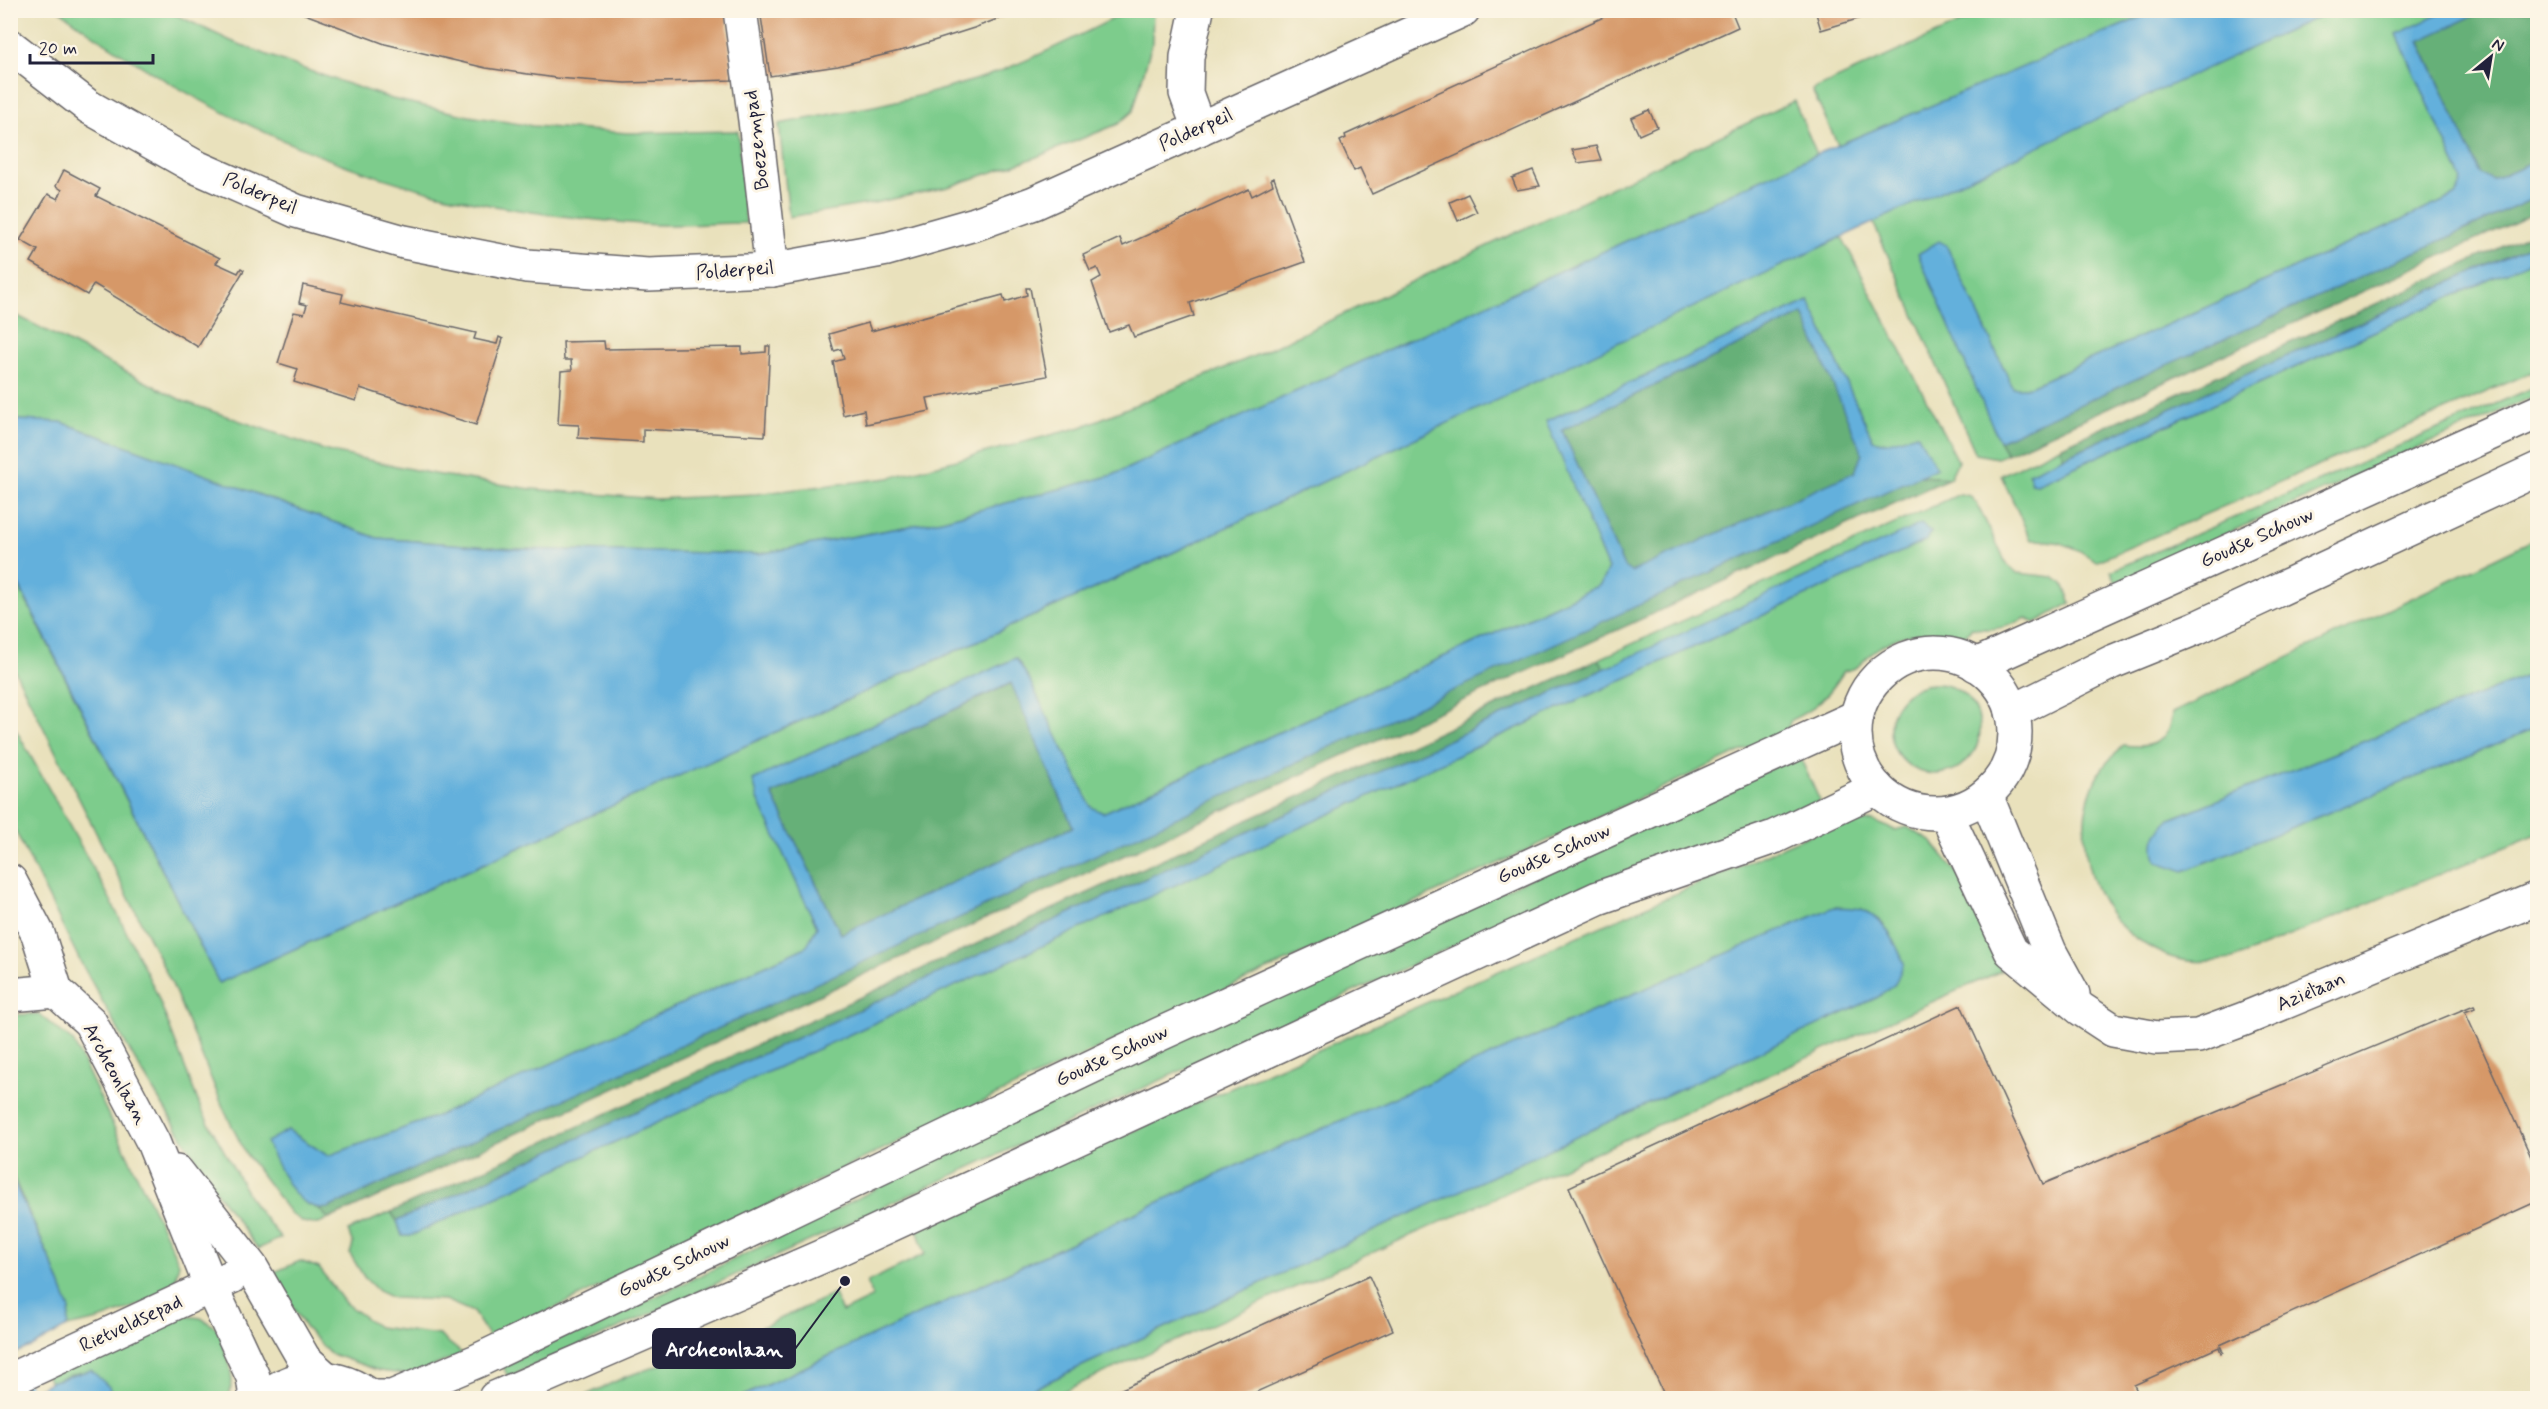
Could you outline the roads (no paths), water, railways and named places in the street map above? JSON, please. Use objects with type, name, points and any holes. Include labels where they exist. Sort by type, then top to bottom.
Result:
[{"type":"main road","name":"Boezempad","points":[[740,10],[772,270]]},
{"type":"main road","points":[[1197,10],[1187,57],[1186,93],[1199,129]]},
{"type":"main road","name":"Polderpeil","points":[[10,46],[88,107],[194,166],[296,211],[404,242],[527,266],[648,275],[772,270],[887,249],[975,224],[1034,203],[1463,10]]},
{"type":"main road","name":"Goudse Schouw","points":[[1976,665],[2538,412]]},
{"type":"main road","points":[[2012,712],[2112,662],[2196,628],[2538,469]]},
{"type":"main road","points":[[1940,653],[1965,659],[1976,665],[1995,680],[2012,712],[2015,738],[2009,764],[2003,775],[1986,795],[1974,803],[1946,813],[1916,811],[1902,806],[1877,788],[1869,779],[1858,755],[1855,736],[1856,717],[1872,683],[1892,665],[1915,655],[1940,653]]},
{"type":"main road","name":"Goudse Schouw","points":[[371,1398],[392,1397],[477,1361],[1160,1034],[1856,717]]},
{"type":"main road","points":[[495,1398],[832,1252],[1598,898],[1774,837],[1877,788]]},
{"type":"main road","name":"Aziëlaan","points":[[1986,795],[2050,952],[2081,1009]]},
{"type":"main road","name":"Aziëlaan","points":[[1946,813],[2011,951],[2081,1009],[2113,1030],[2157,1038],[2198,1036],[2538,898]]},
{"type":"main road","points":[[10,881],[38,934],[56,991],[10,995]]},
{"type":"main road","name":"Archeonlaan","points":[[56,991],[90,1022],[153,1142],[211,1287],[253,1377],[256,1398]]},
{"type":"main road","name":"Archeonlaan","points":[[153,1142],[251,1267],[304,1359],[324,1377]]},
{"type":"main road","name":"Rietveldsepad","points":[[10,1380],[251,1267]]},
{"type":"main road","points":[[264,1398],[276,1389],[299,1379],[324,1377],[349,1384],[371,1398]]},
{"type":"water","points":[[2448,10],[2483,11],[2419,41],[2481,174],[2492,180],[2537,160],[2537,197],[1999,441],[1918,254],[1939,241],[1946,245],[2013,388],[2026,388],[2457,195],[2462,179],[2397,34]]},
{"type":"water","points":[[2156,11],[2331,11],[1842,237],[1153,562],[219,983],[11,569],[10,423],[18,420],[61,422],[377,538],[513,549],[759,554],[942,520],[1113,475],[1817,154]]},
{"type":"water","points":[[2537,243],[2537,258],[2037,484],[2031,483],[2029,473]]},
{"type":"water","points":[[1809,301],[1873,440],[1886,443],[1917,434],[1937,468],[328,1208],[306,1203],[289,1186],[266,1142],[288,1130],[328,1156],[437,1116],[806,947],[817,927],[758,799],[753,780],[1016,658],[1028,677],[1091,807],[1103,813],[1600,585],[1608,569],[1546,421]],"holes":[[[1803,314],[1862,453],[1855,472],[1631,572],[1624,567],[1562,430]],[[1011,683],[1073,827],[841,934],[772,794]]]},
{"type":"water","points":[[1921,524],[1931,532],[1927,540],[410,1236],[402,1236],[397,1221]]},
{"type":"water","points":[[2537,672],[2537,728],[2184,871],[2157,862],[2154,849],[2155,838],[2170,819]]},
{"type":"water","points":[[1834,907],[1860,909],[1871,914],[1889,932],[1897,947],[1904,963],[1895,984],[1878,997],[1013,1398],[739,1398],[1236,1166]]},
{"type":"water","points":[[10,1174],[54,1268],[70,1310],[67,1327],[11,1355]]},
{"type":"water","points":[[91,1370],[109,1387],[113,1398],[22,1398],[50,1382]]},
{"type":"waterway","points":[[18,1376],[28,1396]]},
{"type":"place","name":"Archeonlaan","points":[[845,1281]]}]
